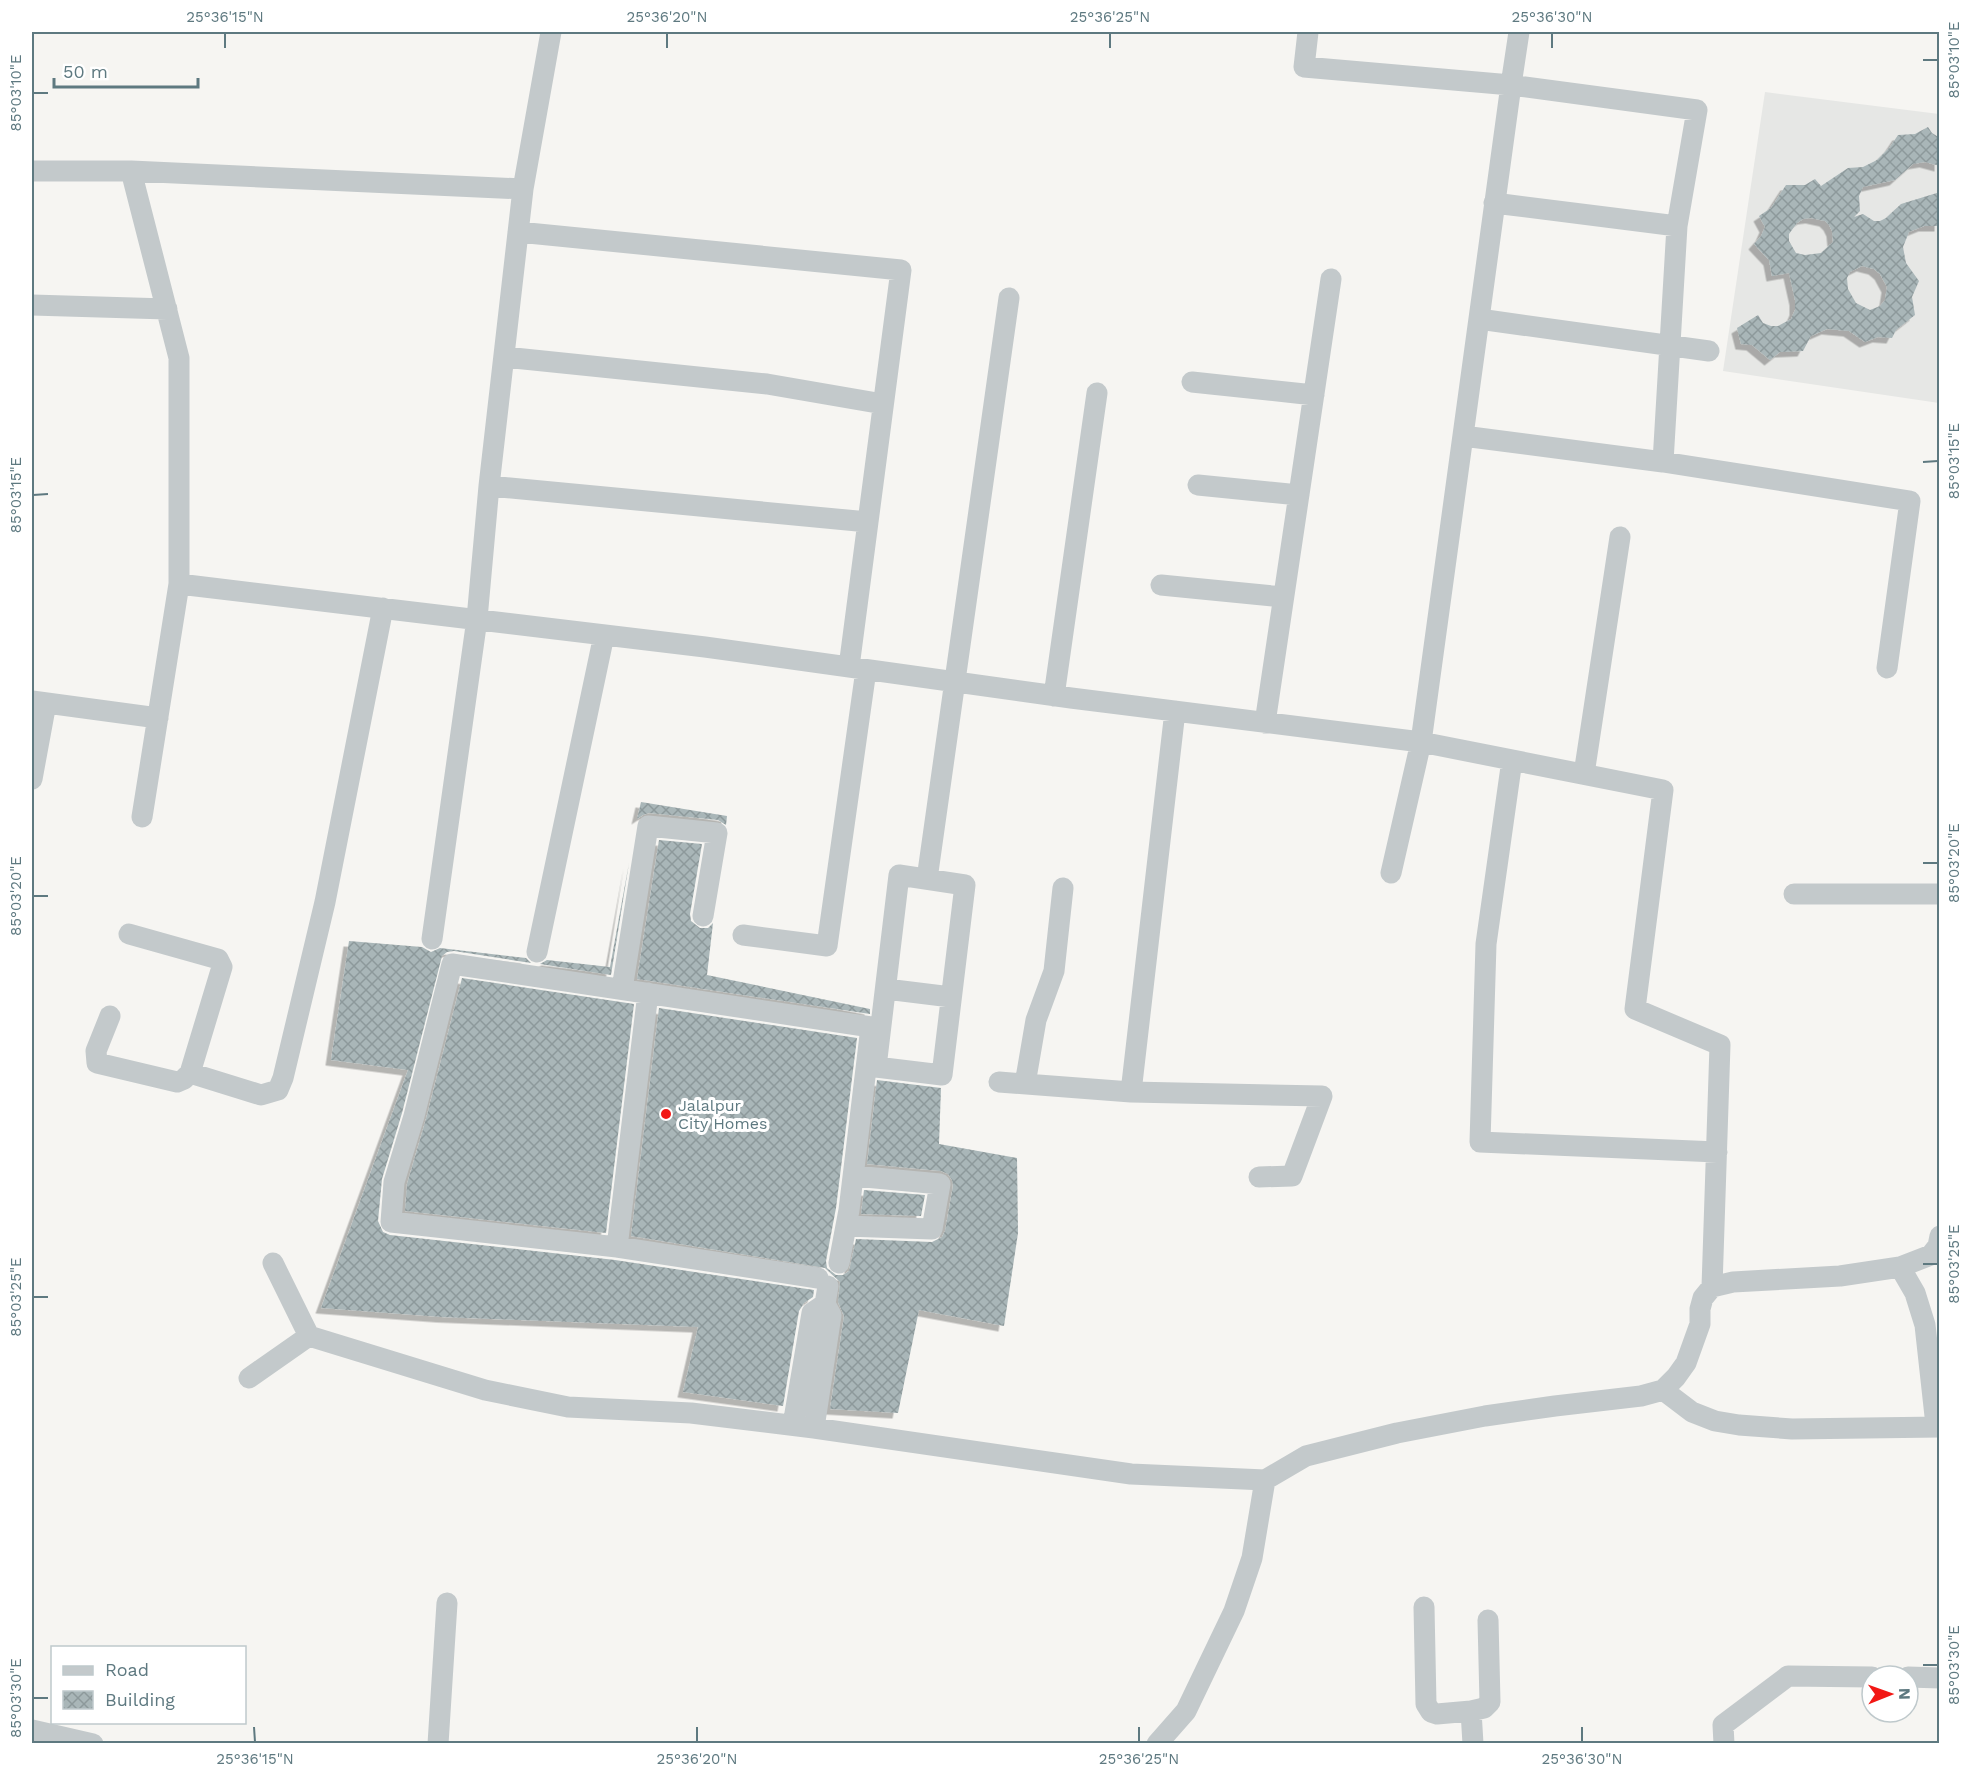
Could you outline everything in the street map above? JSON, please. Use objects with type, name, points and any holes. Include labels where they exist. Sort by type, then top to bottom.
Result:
[{"type":"street","points":[[432,939],[477,619],[489,486],[523,189],[551,32]]},
{"type":"street","points":[[1308,32],[1304,67],[1511,85],[1697,110],[1677,226],[1668,345],[1663,462]]},
{"type":"street","points":[[1390,873],[1421,742],[1519,32]]},
{"type":"street","points":[[32,171],[131,171],[523,189]]},
{"type":"street","points":[[131,171],[179,358],[179,584],[142,817]]},
{"type":"street","points":[[1494,203],[1677,226]]},
{"type":"street","points":[[518,232],[901,270],[868,522],[858,669],[827,946],[743,935]]},
{"type":"street","points":[[1265,723],[1331,279]]},
{"type":"street","points":[[927,879],[1009,298]]},
{"type":"street","points":[[32,305],[167,309]]},
{"type":"street","points":[[1479,319],[1709,351]]},
{"type":"street","points":[[504,357],[767,384],[883,404]]},
{"type":"street","points":[[1192,382],[1314,395]]},
{"type":"street","points":[[1054,696],[1097,393]]},
{"type":"street","points":[[1462,436],[1663,462],[1910,501],[1887,668]]},
{"type":"street","points":[[1198,485],[1299,495]]},
{"type":"street","points":[[489,486],[868,522]]},
{"type":"street","points":[[1584,774],[1620,537]]},
{"type":"street","points":[[179,584],[604,635],[1054,696],[1421,742],[1663,790],[1635,1009],[1720,1045],[1712,1287],[1703,1298],[1700,1324],[1686,1363],[1676,1377],[1663,1389],[1641,1396],[1485,1416],[1397,1433],[1306,1456],[1265,1480],[1131,1474],[793,1425],[691,1413],[568,1407],[484,1390],[309,1336],[273,1263]]},
{"type":"street","points":[[1161,585],[1283,597]]},
{"type":"street","points":[[190,1073],[261,1095],[278,1090],[283,1078],[325,902],[383,608]]},
{"type":"street","points":[[537,952],[604,635]]},
{"type":"street","points":[[32,778],[39,702],[158,718]]},
{"type":"street","points":[[1131,1092],[1175,711]]},
{"type":"street","points":[[1512,760],[1486,944],[1480,1142],[1717,1152]]},
{"type":"street","points":[[622,989],[648,826],[717,833],[704,916]]},
{"type":"street","points":[[899,875],[965,885],[942,1075],[876,1067],[886,989],[899,875]]},
{"type":"street","points":[[1025,1084],[1036,1020],[1054,971],[1063,888]]},
{"type":"street","points":[[1794,894],[1940,894]]},
{"type":"street","points":[[110,1016],[96,1051],[98,1063],[177,1082],[190,1073],[222,967],[218,959],[129,934]]},
{"type":"street","points":[[814,1428],[831,1315],[824,1290],[818,1269],[823,1262],[831,1259],[839,1263],[854,1176],[871,1027],[452,964],[414,1116],[394,1182],[391,1222],[617,1247],[824,1290]]},
{"type":"street","points":[[886,989],[951,997]]},
{"type":"street","points":[[617,1247],[648,993]]},
{"type":"street","points":[[999,1082],[1131,1092],[1322,1096],[1292,1176],[1259,1177]]},
{"type":"street","points":[[846,1226],[932,1229],[940,1184],[854,1176]]},
{"type":"street","points":[[1712,1287],[1733,1282],[1840,1276],[1900,1267],[1932,1255],[1938,1246],[1940,1236]]},
{"type":"street","points":[[1663,1389],[1692,1412],[1714,1421],[1739,1425],[1792,1429],[1938,1426],[1925,1325],[1915,1293],[1900,1267]]},
{"type":"street","points":[[793,1425],[812,1313],[824,1290]]},
{"type":"street","points":[[249,1378],[309,1336]]},
{"type":"street","points":[[1157,1743],[1186,1711],[1234,1611],[1252,1558],[1265,1480]]},
{"type":"street","points":[[438,1743],[447,1603]]},
{"type":"street","points":[[1424,1607],[1426,1704],[1431,1712],[1437,1714],[1472,1712],[1484,1708],[1490,1702],[1488,1620]]},
{"type":"street","points":[[1724,1743],[1723,1725],[1788,1676],[1860,1677]]},
{"type":"street","points":[[1920,1677],[1940,1678]]},
{"type":"street","points":[[1472,1712],[1473,1743]]},
{"type":"street","points":[[32,1730],[93,1743]]},
{"type":"shaded area","points":[[1765,92],[1939,114],[1939,403],[1723,371]]},
{"type":"building","points":[[1928,127],[1940,138],[1940,166],[1925,162],[1913,164],[1895,180],[1863,187],[1859,196],[1860,211],[1854,217],[1863,214],[1874,221],[1880,221],[1901,204],[1940,192],[1940,226],[1924,226],[1909,232],[1903,247],[1906,263],[1919,281],[1912,297],[1915,315],[1896,330],[1892,338],[1878,337],[1865,342],[1849,331],[1827,329],[1811,336],[1803,351],[1780,352],[1770,360],[1752,345],[1741,344],[1737,328],[1758,315],[1763,323],[1778,326],[1791,319],[1795,310],[1789,273],[1772,276],[1769,260],[1754,244],[1765,227],[1759,216],[1771,208],[1786,185],[1805,185],[1815,179],[1821,186],[1848,168],[1863,167],[1877,160],[1898,135],[1915,134]],"holes":[[[1811,218],[1825,221],[1829,225],[1833,242],[1821,253],[1805,255],[1796,253],[1789,241],[1789,234],[1797,223]],[[1862,266],[1874,269],[1880,274],[1887,287],[1885,300],[1880,306],[1870,310],[1856,303],[1848,289],[1847,278],[1850,272]]]},
{"type":"building","points":[[641,802],[727,816],[726,825],[718,820],[649,813],[637,819]]},
{"type":"building","points":[[659,840],[702,844],[690,914],[691,921],[700,928],[708,928],[713,923],[707,975],[870,1009],[870,1014],[637,979]]},
{"type":"building","points":[[629,863],[611,975],[540,964],[547,960],[610,967]]},
{"type":"building","points":[[349,941],[422,947],[431,952],[440,948],[526,958],[531,963],[454,951],[442,956],[402,1113],[382,1179],[378,1221],[383,1232],[390,1235],[615,1260],[814,1290],[813,1297],[804,1303],[799,1311],[783,1406],[683,1392],[698,1327],[442,1317],[321,1308],[408,1070],[331,1060]]},
{"type":"building","points":[[462,978],[634,1004],[606,1233],[405,1211],[407,1184]]},
{"type":"building","points":[[659,1008],[857,1038],[836,1208],[826,1261],[827,1268],[836,1275],[843,1275],[849,1271],[856,1239],[932,1242],[942,1237],[945,1231],[953,1186],[948,1174],[941,1171],[867,1164],[877,1080],[941,1088],[939,1144],[1017,1158],[1018,1233],[1004,1326],[919,1310],[898,1413],[830,1409],[844,1316],[838,1302],[840,1282],[825,1268],[631,1236]]},
{"type":"building","points":[[864,1190],[925,1195],[921,1216],[861,1214]]},
{"type":"place","name":"Jalalpur City Homes","points":[[666,1114]]}]
